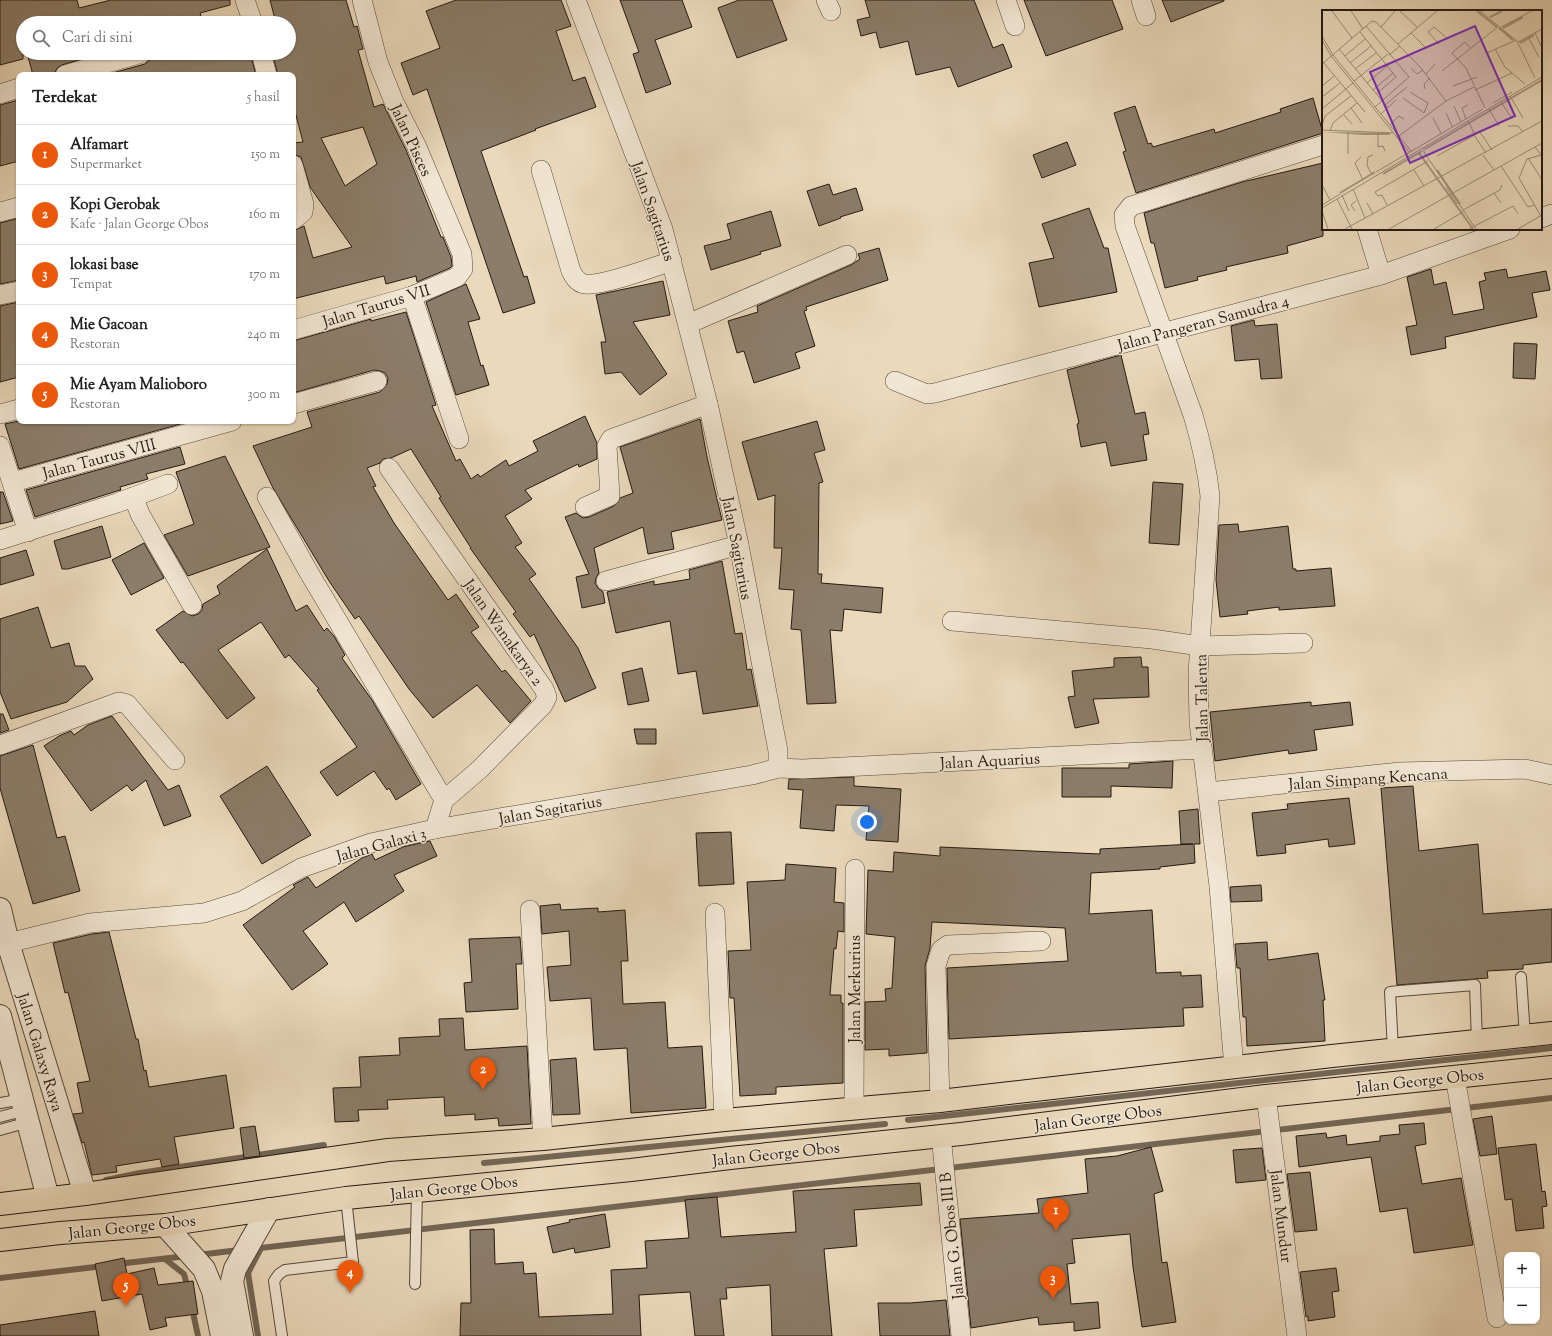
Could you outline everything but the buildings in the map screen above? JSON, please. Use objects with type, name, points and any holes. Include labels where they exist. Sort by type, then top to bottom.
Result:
[{"type":"main road","name":"Jalan George Obos","points":[[0,1204],[85,1194],[388,1150],[544,1139],[724,1120],[940,1101],[1552,1033]]},
{"type":"main road","name":"Jalan George Obos","points":[[0,1240],[60,1233],[165,1225],[346,1198],[631,1170],[1266,1096],[1552,1067]]},
{"type":"main road","points":[[892,1105],[896,1140]]},
{"type":"street","points":[[246,0],[249,16]]},
{"type":"street","name":"Jalan Pisces","points":[[362,0],[378,62],[394,102],[416,145],[462,254],[464,260],[463,269],[457,277]]},
{"type":"street","name":"Jalan Sagitarius","points":[[435,829],[752,774],[778,768],[776,745],[738,545],[708,404],[672,261],[663,229],[576,0]]},
{"type":"street","points":[[1006,0],[1015,26]]},
{"type":"street","points":[[76,72],[118,60]]},
{"type":"street","points":[[263,60],[266,72]]},
{"type":"street","points":[[0,94],[16,89]]},
{"type":"street","name":"Jalan Talenta","points":[[1234,1068],[1219,886],[1199,722],[1198,673],[1210,496],[1202,442],[1125,226],[1124,215],[1131,206],[1322,145]]},
{"type":"street","points":[[541,170],[571,271],[577,281],[584,284],[594,284],[630,276],[672,261]]},
{"type":"street","points":[[296,176],[304,204],[303,212],[296,218]]},
{"type":"street","points":[[0,212],[16,208]]},
{"type":"street","points":[[1542,218],[1552,214]]},
{"type":"street","points":[[1367,230],[1381,276]]},
{"type":"street","name":"Jalan Pangeran Samudra 4","points":[[895,381],[927,394],[935,393],[1381,276],[1507,230]]},
{"type":"street","points":[[688,324],[847,255]]},
{"type":"street","name":"Jalan Taurus VII","points":[[296,329],[412,296],[457,277]]},
{"type":"street","points":[[0,296],[16,292]]},
{"type":"street","points":[[412,296],[459,439]]},
{"type":"street","points":[[296,403],[378,381]]},
{"type":"street","points":[[586,507],[610,496],[607,446],[611,438],[708,404]]},
{"type":"street","points":[[0,414],[16,410]]},
{"type":"street","name":"Jalan Taurus VIII","points":[[13,482],[221,424]]},
{"type":"street","points":[[0,446],[13,482],[28,532]]},
{"type":"street","name":"Jalan Wanakarya 2","points":[[389,468],[544,689],[547,697],[543,705],[480,769],[444,800]]},
{"type":"street","points":[[0,540],[28,532],[168,484]]},
{"type":"street","points":[[133,497],[141,516],[192,605]]},
{"type":"street","points":[[267,497],[308,571],[444,800]]},
{"type":"street","points":[[606,581],[738,545]]},
{"type":"street","points":[[952,621],[1152,639],[1200,646],[1303,643]]},
{"type":"street","points":[[0,745],[119,702],[123,702],[127,704],[175,760]]},
{"type":"street","name":"Jalan Aquarius","points":[[778,768],[803,769],[1202,749]]},
{"type":"street","name":"Jalan Simpang Kencana","points":[[1208,792],[1400,772],[1525,769],[1552,775]]},
{"type":"street","name":"Jalan Galaxi 3","points":[[8,942],[90,923],[204,913],[242,901],[301,868],[371,843],[435,829],[444,800]]},
{"type":"street","name":"Jalan Merkurius","points":[[854,1108],[855,869]]},
{"type":"street","name":"Jalan Galaxy Raya","points":[[0,909],[8,942],[85,1194]]},
{"type":"street","points":[[530,910],[544,1139]]},
{"type":"street","points":[[716,913],[724,1120]]},
{"type":"street","points":[[940,1101],[936,966],[941,950],[948,945],[1041,941]]},
{"type":"street","name":"Jalan Galaxy Raya","points":[[0,1016],[48,1198]]},
{"type":"street","points":[[1455,1077],[1497,1318]]},
{"type":"street","name":"Jalan Mundur","points":[[1266,1096],[1297,1336]]},
{"type":"street","name":"Jalan G. Obos III B","points":[[941,1135],[961,1336]]},
{"type":"street","points":[[242,1336],[232,1282],[235,1269],[269,1209]]},
{"type":"street","points":[[165,1225],[198,1260],[204,1269],[213,1291],[222,1336]]},
{"type":"lane","points":[[1521,977],[1524,1036]]},
{"type":"lane","points":[[1393,1050],[1390,992],[1475,985],[1477,1041]]},
{"type":"lane","points":[[0,1103],[26,1110]]},
{"type":"lane","points":[[0,1116],[26,1110]]},
{"type":"lane","points":[[0,1130],[26,1110]]},
{"type":"lane","points":[[415,1284],[417,1191]]},
{"type":"lane","points":[[282,1336],[274,1281],[279,1274],[285,1270],[353,1262],[346,1198]]},
{"type":"waterway","points":[[908,1120],[1552,1048]]},
{"type":"waterway","points":[[252,1249],[1552,1098]]},
{"type":"waterway","points":[[484,1163],[885,1124]]},
{"type":"waterway","points":[[106,1180],[140,1173],[324,1145]]},
{"type":"waterway","points":[[258,1336],[248,1273],[261,1248]]},
{"type":"waterway","points":[[198,1255],[239,1250]]},
{"type":"waterway","points":[[117,1264],[187,1256]]},
{"type":"waterway","points":[[165,1259],[184,1274],[188,1289]]},
{"type":"waterway","points":[[0,1278],[104,1266]]},
{"type":"waterway","points":[[192,1308],[198,1336]]},
{"type":"place","name":"Kopi Gerobak","points":[[483,1090]]},
{"type":"place","name":"Alfamart","points":[[1056,1231]]},
{"type":"place","name":"Mie Gacoan","points":[[350,1293]]},
{"type":"place","name":"lokasi base","points":[[1053,1299]]},
{"type":"place","name":"Mie Ayam Malioboro","points":[[126,1306]]}]
